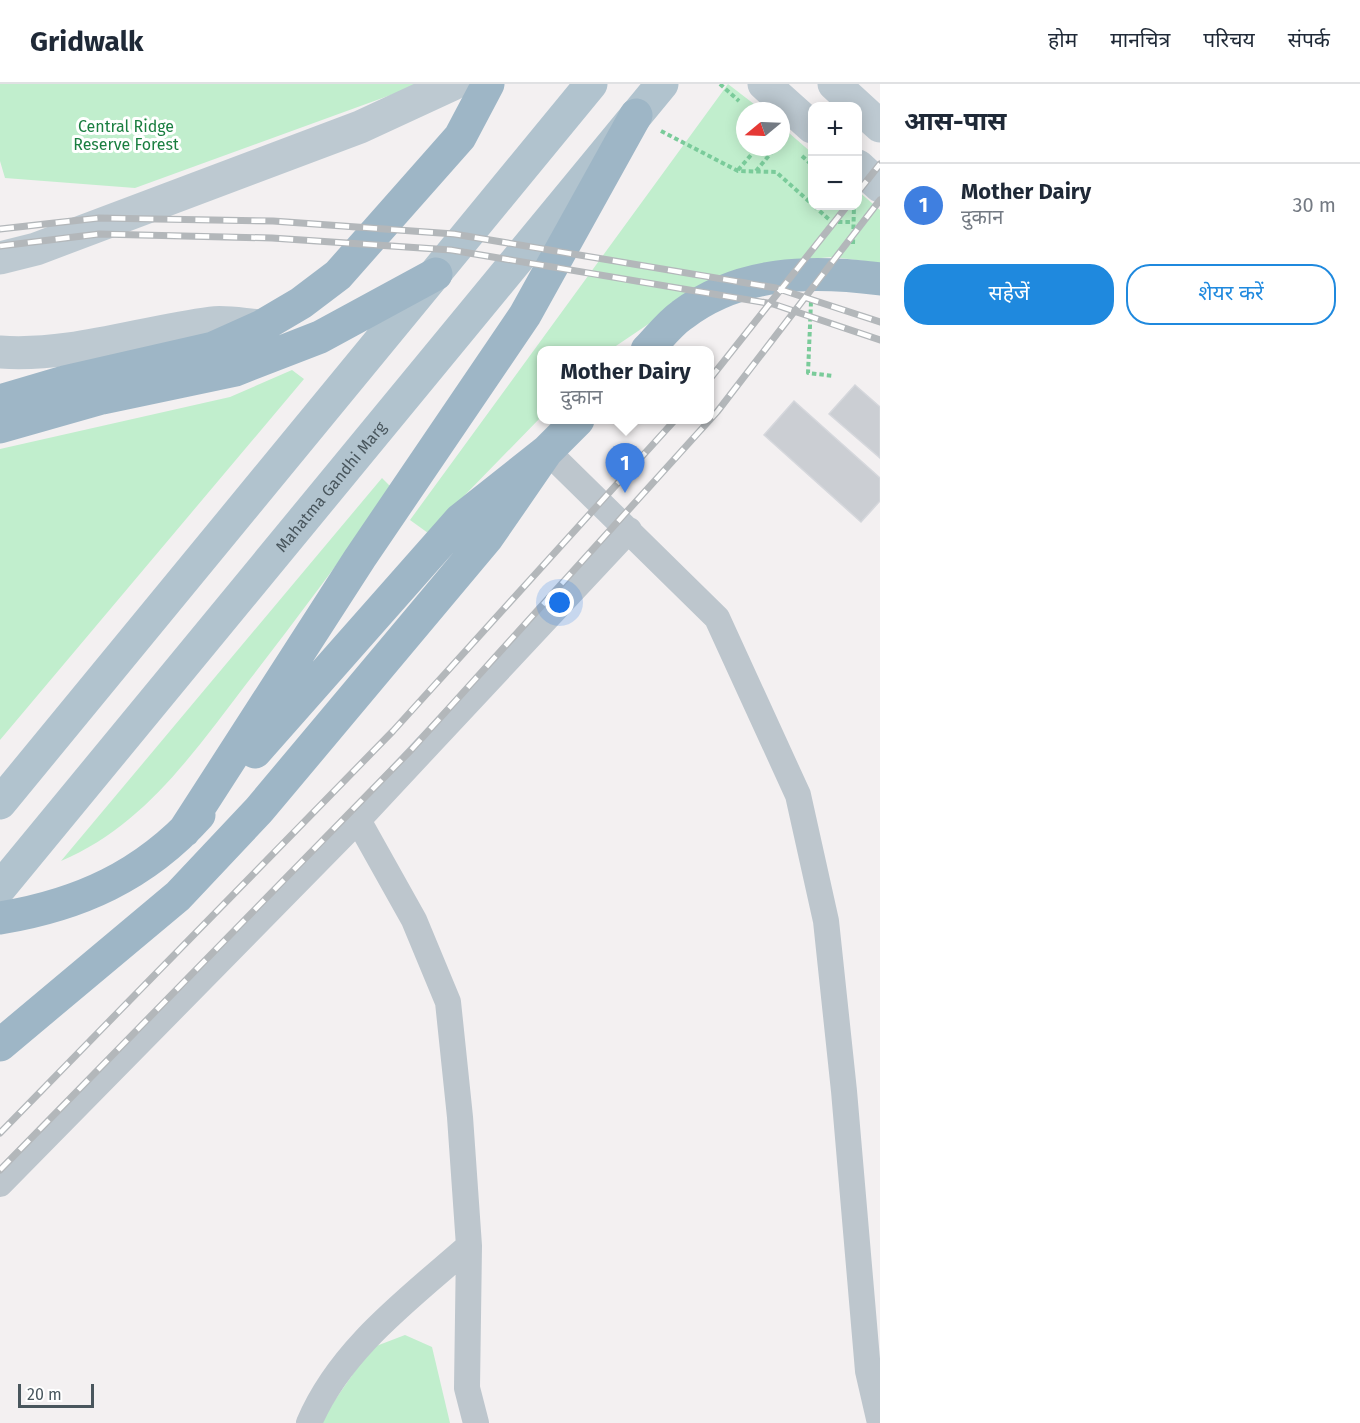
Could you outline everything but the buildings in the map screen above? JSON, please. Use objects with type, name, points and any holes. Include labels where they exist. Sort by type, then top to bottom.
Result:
[{"type":"highway","points":[[0,401],[64,382],[187,356],[213,348],[262,326],[320,290],[338,275],[467,126],[488,84]]},
{"type":"highway","points":[[184,831],[360,558],[525,315],[636,115]]},
{"type":"highway","points":[[0,427],[102,398],[235,370],[320,337],[435,274]]},
{"type":"highway","points":[[652,346],[682,315],[760,278],[812,274],[880,279]]},
{"type":"highway","points":[[0,918],[47,910],[97,891],[146,862],[184,831],[460,520],[547,451],[575,424]]},
{"type":"highway","points":[[0,1045],[178,896],[259,810],[488,538],[547,451]]},
{"type":"main road","points":[[0,258],[36,249],[360,127],[453,84]]},
{"type":"main road","points":[[0,803],[591,84]]},
{"type":"main road","name":"Mahatma Gandhi Marg","points":[[0,888],[662,84]]},
{"type":"main road","points":[[834,84],[880,126]]},
{"type":"main road","points":[[753,94],[808,124]]},
{"type":"main road","points":[[862,170],[880,186]]},
{"type":"main road","points":[[0,352],[40,353],[67,350],[213,323],[262,326]]},
{"type":"street","points":[[547,451],[717,618],[798,795],[826,921],[844,1090],[868,1371],[880,1423]]},
{"type":"street","points":[[0,1184],[358,820],[629,530]]},
{"type":"street","points":[[358,820],[414,920],[448,1002],[460,1117],[469,1246],[467,1388],[476,1423]]},
{"type":"street","points":[[309,1423],[321,1395],[379,1324],[469,1246]]},
{"type":"path","points":[[720,84],[753,94]]},
{"type":"path","points":[[678,141],[738,171],[776,172],[808,201]]},
{"type":"path","points":[[738,171],[750,156]]},
{"type":"path","points":[[755,172],[768,156]]},
{"type":"path","points":[[819,210],[832,222],[853,222]]},
{"type":"path","points":[[853,244],[854,210]]},
{"type":"path","points":[[812,274],[808,373],[834,376]]},
{"type":"green space","name":"Central Ridge Reserve Forest","points":[[0,84],[421,84],[135,188],[5,178],[0,161]]},
{"type":"green space","points":[[728,84],[751,102],[736,102],[736,156],[790,156],[790,134],[808,150],[808,210],[862,210],[862,194],[880,210],[880,263],[832,257],[764,263],[684,300],[616,346],[537,346],[537,421],[428,533],[410,520]]},
{"type":"green space","points":[[292,370],[304,379],[0,740],[0,449],[230,397]]},
{"type":"green space","points":[[382,478],[393,489],[187,760],[165,785],[118,828],[91,846],[61,861]]},
{"type":"green space","points":[[405,1335],[432,1347],[450,1423],[319,1423],[371,1348]]},
{"type":"railway","points":[[862,187],[880,164]]},
{"type":"railway","points":[[714,415],[880,200]]},
{"type":"railway","points":[[714,374],[844,210]]},
{"type":"railway","points":[[0,229],[99,218],[273,221],[454,234],[776,288],[880,322]]},
{"type":"railway","points":[[0,246],[99,234],[272,238],[451,250],[773,304],[880,340]]},
{"type":"railway","points":[[0,1133],[393,731],[671,424]]},
{"type":"railway","points":[[0,1170],[412,749],[706,424]]},
{"type":"place","name":"Mother Dairy","points":[[625,493]]}]
